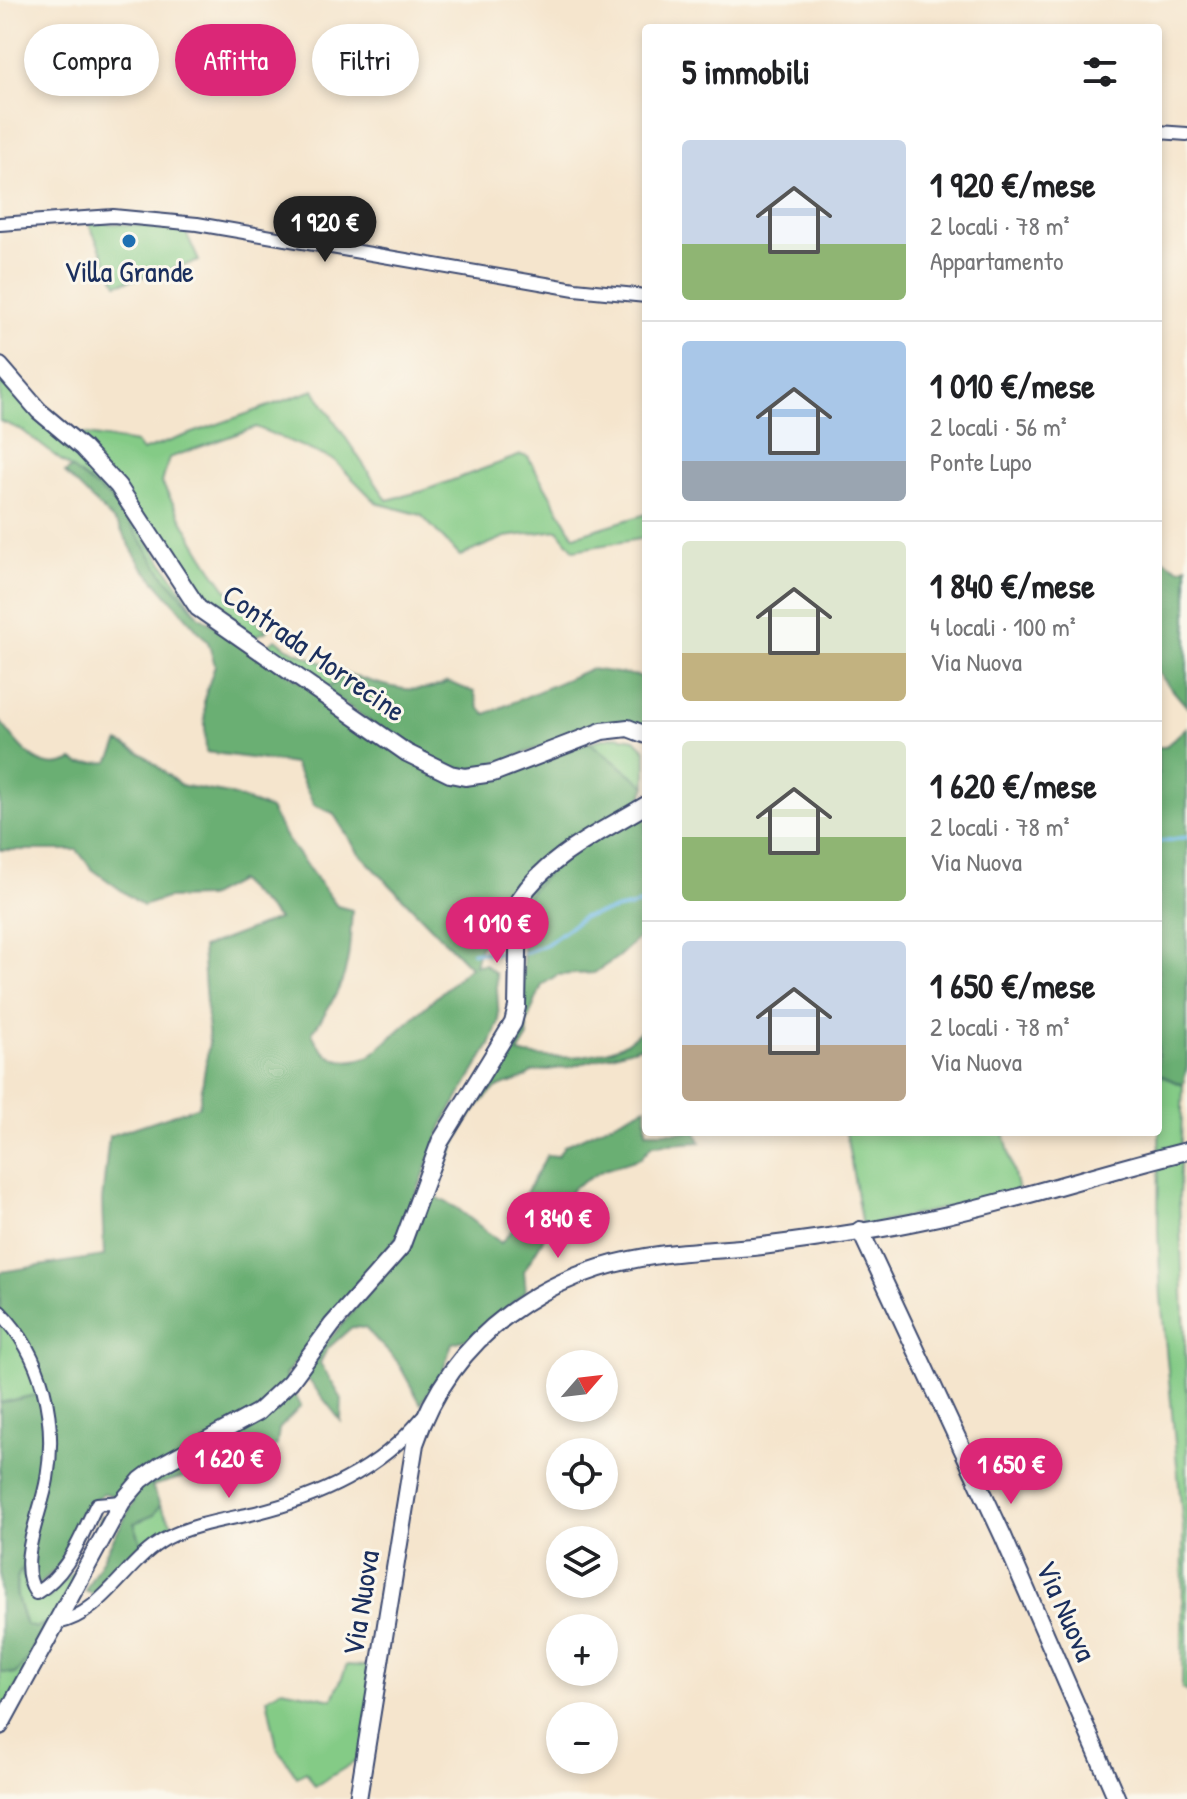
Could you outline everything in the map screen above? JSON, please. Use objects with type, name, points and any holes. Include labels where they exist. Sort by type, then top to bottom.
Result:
[{"type":"street","points":[[1162,132],[1187,134]]},
{"type":"street","points":[[0,224],[113,216],[197,224],[575,289],[642,296]]},
{"type":"street","name":"Contrada Morrecine","points":[[0,366],[39,411],[83,448],[118,486],[198,608],[407,753],[450,774],[465,777],[493,773],[602,731],[628,728],[642,733]]},
{"type":"street","points":[[0,1726],[122,1502],[141,1480],[161,1465],[258,1412],[290,1382],[332,1325],[401,1247],[440,1142],[505,1042],[517,1007],[519,900],[528,885],[569,851],[642,807]]},
{"type":"street","name":"Via Nuova","points":[[57,1623],[81,1616],[168,1538],[210,1522],[299,1500],[339,1484],[380,1460],[424,1416],[467,1352],[526,1299],[555,1283],[607,1265],[659,1255],[762,1245],[930,1219],[1187,1151]]},
{"type":"street","name":"Via Nuova","points":[[860,1230],[1003,1536],[1117,1799]]},
{"type":"street","points":[[0,1312],[18,1331],[37,1363],[48,1408],[48,1476],[28,1566],[30,1584],[36,1593],[54,1582],[69,1564],[97,1504],[122,1502]]},
{"type":"street","name":"Via Nuova","points":[[358,1799],[410,1465],[424,1416]]},
{"type":"green space","points":[[88,222],[184,228],[199,261],[117,284]]},
{"type":"green space","points":[[0,377],[100,471],[199,616],[164,576],[117,504],[22,430],[0,421]]},
{"type":"green space","points":[[314,390],[387,500],[423,491],[521,455],[528,457],[574,536],[642,515],[642,539],[574,550],[558,530],[505,537],[460,556],[421,515],[377,503],[334,460],[256,427],[169,458],[162,483],[220,581],[267,631],[251,638],[191,587],[75,433],[136,443],[142,451]]},
{"type":"green space","points":[[71,468],[117,504],[164,576],[199,616],[455,781],[589,742],[642,783],[642,797],[640,803],[563,850],[513,923],[480,946],[475,965],[485,964],[496,974],[499,1021],[490,1045],[445,1120],[402,1231],[285,1375],[301,1406],[279,1429],[277,1445],[234,1467],[227,1458],[199,1473],[152,1486],[160,1505],[154,1515],[134,1523],[144,1551],[97,1596],[85,1591],[134,1501],[104,1493],[90,1503],[65,1561],[35,1588],[26,1588],[22,1569],[18,1575],[17,1596],[26,1625],[35,1628],[46,1623],[25,1663],[15,1674],[0,1672],[0,1403],[40,1394],[25,1349],[0,1318],[0,1272],[104,1256],[102,1201],[109,1136],[199,1106],[209,1043],[202,948],[278,919],[238,881],[208,897],[166,898],[143,906],[92,869],[77,850],[0,850],[0,721],[22,748],[40,761],[50,764],[73,760],[80,764],[109,762],[119,742],[144,755],[180,785],[229,794],[270,809],[286,838],[337,906],[352,910],[344,975],[333,1000],[312,1033],[322,1050],[336,1059],[352,1061],[370,1056],[470,967],[358,852],[333,813],[314,805],[294,764],[206,752],[204,699],[215,665],[208,642],[141,565],[118,525],[65,473]]},
{"type":"green space","points":[[1162,558],[1180,569],[1187,566],[1187,707],[1162,678]]},
{"type":"green space","points":[[276,639],[287,648],[348,674],[325,690],[263,648]]},
{"type":"green space","points":[[590,669],[642,676],[642,725],[610,723],[476,770],[431,765],[325,690],[348,674],[398,688],[423,689],[448,682],[474,692],[479,708],[486,714]]},
{"type":"green space","points":[[1187,727],[1187,1067],[1183,1085],[1162,1076],[1162,747]]},
{"type":"green space","points":[[616,736],[635,739],[642,746],[642,783],[589,742]]},
{"type":"green space","points":[[642,811],[642,935],[618,957],[594,973],[557,975],[542,985],[526,1024],[528,1037],[518,1053],[542,1057],[596,1054],[623,1044],[642,1030],[642,1047],[570,1067],[532,1072],[493,1091],[465,1126],[434,1196],[457,1208],[501,1243],[528,1211],[526,1193],[547,1155],[558,1156],[564,1146],[642,1109],[642,1136],[698,1136],[700,1142],[652,1145],[641,1158],[604,1170],[574,1187],[524,1271],[526,1291],[472,1338],[452,1343],[443,1371],[421,1404],[397,1361],[365,1328],[352,1327],[327,1349],[320,1363],[342,1399],[341,1421],[304,1374],[321,1349],[401,1255],[444,1145],[516,1034],[522,1016],[524,902],[547,873],[596,838]]},
{"type":"green space","points":[[1162,1076],[1183,1085],[1179,1197],[1187,1389],[1187,1692],[1182,1688],[1183,1527],[1161,1297],[1158,1229]]},
{"type":"green space","points":[[847,1136],[1005,1136],[1018,1191],[862,1227]]},
{"type":"green space","points":[[0,1318],[25,1349],[40,1394],[0,1403]]},
{"type":"green space","points":[[160,1505],[175,1529],[144,1551],[134,1523],[154,1515]]},
{"type":"green space","points":[[102,1515],[105,1521],[0,1719],[0,1672],[15,1674],[25,1663],[46,1624],[35,1628],[26,1626],[17,1596],[18,1575],[22,1568],[32,1599],[50,1597],[76,1569]]},
{"type":"green space","points":[[347,1665],[377,1667],[363,1757],[315,1786],[306,1772],[297,1777],[277,1747],[267,1698],[282,1689],[333,1699]]},
{"type":"waterway","points":[[1162,841],[1187,837]]},
{"type":"waterway","points":[[524,953],[547,944],[583,917],[642,904]]},
{"type":"waterway","points":[[473,952],[515,954]]},
{"type":"place","name":"Villa Grande","points":[[129,241]]}]
